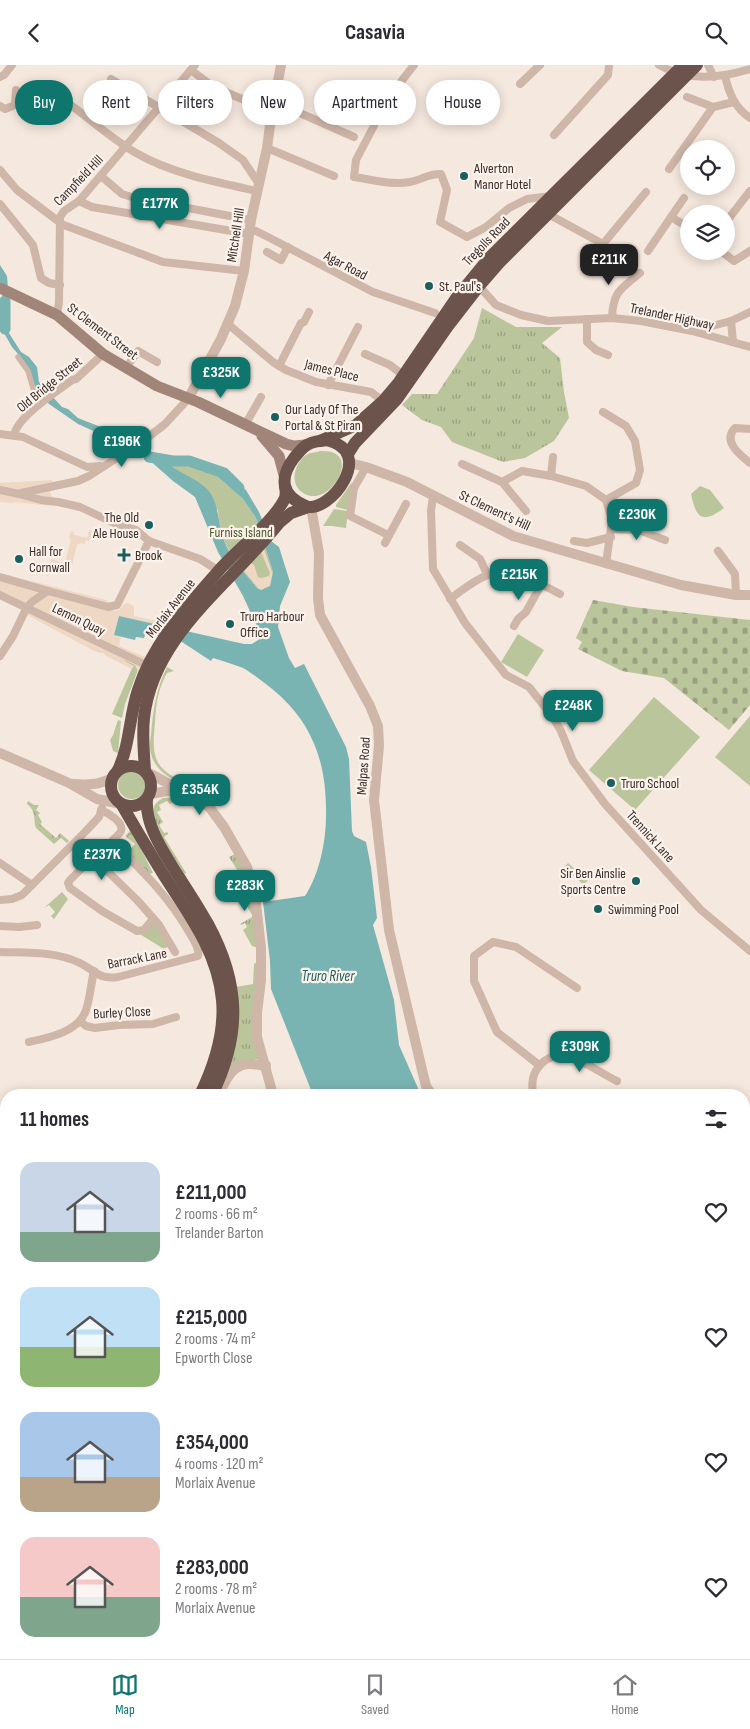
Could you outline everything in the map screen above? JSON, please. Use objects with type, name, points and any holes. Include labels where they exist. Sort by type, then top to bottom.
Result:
[{"type":"highway","name":"Tregolls Road","points":[[320,441],[356,425],[383,401],[404,376],[436,318],[483,265],[551,196],[682,71],[697,65]]},
{"type":"highway","name":"Tregolls Road","points":[[349,458],[355,443],[397,399],[448,326],[479,286],[682,71]]},
{"type":"highway","points":[[436,318],[450,315],[475,284],[479,286]]},
{"type":"highway","points":[[320,441],[335,442],[343,447],[349,458],[348,470],[339,487],[325,502],[309,507],[296,501],[288,494],[285,481],[290,463],[306,445],[320,441]]},
{"type":"highway","name":"Morlaix Avenue","points":[[275,520],[286,495],[285,481]]},
{"type":"highway","name":"Morlaix Avenue","points":[[111,777],[126,753],[133,706],[148,666],[223,572],[275,520],[309,507]]},
{"type":"highway","name":"Morlaix Avenue","points":[[146,772],[143,738],[147,704],[168,642]]},
{"type":"highway","points":[[202,1089],[212,1066],[221,1032],[222,1000],[218,978],[207,946],[193,920],[122,804],[114,797],[111,791],[111,777],[122,768],[132,765],[146,772],[152,785],[146,808],[158,842],[208,924],[226,966],[232,989],[234,1013],[232,1035],[222,1071],[214,1089]]},
{"type":"highway","points":[[122,804],[134,807],[149,797]]},
{"type":"main road","name":"St Clement Street","points":[[0,288],[56,315],[104,354],[157,386],[286,445],[306,445]]},
{"type":"main road","points":[[257,431],[279,456],[285,481]]},
{"type":"street","points":[[0,77],[12,65]]},
{"type":"street","name":"Mitchell Hill","points":[[279,80],[281,65]]},
{"type":"street","points":[[414,65],[389,97],[356,159],[354,177],[387,183],[411,182],[433,173],[441,174],[447,190],[440,222],[466,237],[486,227],[509,208],[527,199],[551,196]]},
{"type":"street","points":[[520,84],[540,65]]},
{"type":"street","points":[[554,135],[608,75],[609,65]]},
{"type":"street","points":[[659,65],[714,77],[750,69]]},
{"type":"street","points":[[708,65],[714,77]]},
{"type":"street","points":[[735,73],[740,65]]},
{"type":"street","points":[[193,67],[212,86],[242,99]]},
{"type":"street","name":"Campfield Hill","points":[[183,80],[193,67]]},
{"type":"street","points":[[725,75],[734,102],[740,111],[750,118]]},
{"type":"street","points":[[111,79],[158,107]]},
{"type":"street","points":[[688,97],[713,107],[734,102]]},
{"type":"street","points":[[0,106],[4,109],[15,105]]},
{"type":"street","points":[[73,107],[138,154],[201,179],[258,188]]},
{"type":"street","points":[[669,169],[713,107]]},
{"type":"street","name":"Campfield Hill","points":[[56,315],[60,285],[60,222],[64,211],[79,201],[158,110]]},
{"type":"street","points":[[304,115],[354,137]]},
{"type":"street","points":[[189,125],[219,143],[242,160],[258,188]]},
{"type":"street","name":"Mitchell Hill","points":[[188,399],[228,324],[244,271],[250,228],[267,149],[270,125]]},
{"type":"street","points":[[267,149],[334,176]]},
{"type":"street","points":[[0,170],[17,190],[60,222],[163,262],[244,271]]},
{"type":"street","points":[[101,176],[122,194],[250,228]]},
{"type":"street","points":[[735,210],[750,191]]},
{"type":"street","points":[[548,214],[603,244],[646,192]]},
{"type":"street","points":[[648,251],[684,198]]},
{"type":"street","points":[[79,201],[92,207],[250,228]]},
{"type":"street","points":[[0,204],[33,245],[39,274],[49,283],[60,285]]},
{"type":"street","points":[[671,217],[680,222]]},
{"type":"street","name":"Agar Road","points":[[250,228],[373,292],[436,318]]},
{"type":"street","points":[[267,252],[281,260],[288,247]]},
{"type":"street","points":[[733,260],[750,251]]},
{"type":"street","points":[[612,317],[616,295],[640,273]]},
{"type":"street","name":"Trelander Highway","points":[[479,286],[496,305],[522,315],[548,321],[612,317],[692,331],[750,347]]},
{"type":"street","points":[[279,366],[301,323],[304,323],[310,312]]},
{"type":"street","points":[[692,331],[731,321],[750,312]]},
{"type":"street","points":[[587,319],[587,342],[596,350],[608,355]]},
{"type":"street","points":[[731,321],[733,342]]},
{"type":"street","name":"James Place","points":[[228,324],[279,366],[304,379],[368,391],[383,401]]},
{"type":"street","points":[[328,385],[358,327]]},
{"type":"street","points":[[126,369],[138,351],[157,362]]},
{"type":"street","name":"Old Bridge Street","points":[[14,435],[18,425],[34,409],[72,380],[76,379],[104,354]]},
{"type":"street","points":[[365,354],[390,365],[404,376]]},
{"type":"street","points":[[18,357],[28,371],[33,388],[45,401]]},
{"type":"street","points":[[245,425],[261,397]]},
{"type":"street","points":[[19,494],[52,485],[78,481],[89,476],[142,442],[165,424],[188,399]]},
{"type":"street","points":[[603,412],[626,426],[635,441],[640,470],[636,483],[606,500]]},
{"type":"street","points":[[750,429],[735,428],[731,432],[730,438],[738,454],[750,463]]},
{"type":"street","points":[[0,434],[14,435],[27,439],[57,455],[87,467],[104,465]]},
{"type":"street","points":[[551,477],[553,457]]},
{"type":"street","name":"St Clement's Hill","points":[[349,458],[366,467],[407,482],[513,536],[681,585],[736,595],[750,595]]},
{"type":"street","points":[[462,464],[502,482],[526,511]]},
{"type":"street","points":[[366,467],[354,488],[350,516],[387,539],[406,504]]},
{"type":"street","points":[[502,482],[522,471],[586,486],[606,500],[612,520],[606,564]]},
{"type":"street","points":[[0,490],[41,501],[58,502],[80,507],[114,523],[134,529],[149,541],[200,559],[223,572]]},
{"type":"street","name":"Trennick Lane","points":[[433,496],[431,506],[432,566],[465,623],[506,675],[529,687],[552,716],[561,731],[573,761],[605,804],[701,910],[750,951]]},
{"type":"street","name":"Malpas Road","points":[[309,507],[319,553],[318,598],[320,615],[370,706],[378,726],[380,746],[374,801],[389,930],[428,1089]]},
{"type":"street","points":[[574,541],[587,543],[611,533],[639,530],[665,540]]},
{"type":"street","points":[[0,577],[108,607],[115,605],[149,541]]},
{"type":"street","points":[[460,545],[478,557],[487,574]]},
{"type":"street","points":[[718,551],[735,574],[736,595]]},
{"type":"street","points":[[450,599],[487,574],[499,571],[511,571],[523,575],[560,594]]},
{"type":"street","points":[[518,625],[518,619],[526,612],[541,585]]},
{"type":"street","points":[[0,656],[13,636],[27,607],[48,591]]},
{"type":"street","name":"Lemon Quay","points":[[0,595],[148,666]]},
{"type":"street","points":[[0,753],[70,783],[102,806],[121,826],[120,832],[112,841],[70,881],[68,885],[70,888],[102,911],[137,931],[144,930],[153,919]]},
{"type":"street","points":[[146,772],[203,802],[213,811],[247,867],[255,895],[261,941],[262,968],[256,1029],[272,1089]]},
{"type":"street","points":[[70,783],[89,785],[111,777]]},
{"type":"street","points":[[0,900],[20,897],[99,817],[102,806],[102,789],[111,777]]},
{"type":"street","points":[[149,797],[168,791],[185,793]]},
{"type":"street","points":[[102,806],[122,804]]},
{"type":"street","name":"Barrack Lane","points":[[0,952],[54,955],[77,961],[104,977],[110,978],[195,958],[199,955],[174,906],[112,841]]},
{"type":"street","points":[[97,856],[97,861],[138,901],[153,919],[175,952]]},
{"type":"street","points":[[0,863],[32,885]]},
{"type":"street","points":[[0,926],[19,927],[37,925]]},
{"type":"street","points":[[540,1065],[497,1031],[474,981],[474,956],[493,943],[516,947],[577,988]]},
{"type":"street","points":[[29,1042],[66,1030],[80,1021],[86,1009],[94,971]]},
{"type":"street","name":"Burley Close","points":[[166,1012],[167,1021]]},
{"type":"street","name":"Burley Close","points":[[80,1021],[87,1027],[95,1028],[119,1025],[148,1025],[176,1017]]},
{"type":"street","points":[[534,1089],[533,1078],[536,1070],[550,1058],[558,1056],[571,1057],[582,1061],[617,1081]]},
{"type":"street","points":[[221,1089],[236,1067],[251,1064],[266,1065]]},
{"type":"green space","points":[[482,308],[516,327],[562,327],[542,343],[560,358],[569,418],[554,441],[525,458],[503,462],[452,442],[441,427],[422,420],[402,405],[412,394],[437,394],[474,338]]},
{"type":"green space","points":[[320,451],[333,453],[340,458],[342,467],[339,477],[325,493],[315,496],[305,494],[300,490],[295,481],[298,464],[306,455]]},
{"type":"green space","name":"Furniss Island","points":[[169,463],[210,470],[243,499],[256,518],[273,572],[271,583],[265,590],[257,588],[230,552],[222,533],[218,510]]},
{"type":"green space","points":[[352,482],[348,510],[336,507],[336,505]]},
{"type":"green space","points":[[700,486],[710,490],[724,508],[711,516],[706,517],[698,514],[691,494]]},
{"type":"green space","points":[[334,509],[348,511],[346,528],[323,526]]},
{"type":"green space","points":[[593,600],[633,607],[750,620],[750,705],[729,730],[664,678],[622,671],[578,649],[582,642],[576,638]]},
{"type":"green space","points":[[518,634],[544,650],[527,677],[501,662]]},
{"type":"green space","points":[[123,660],[135,665],[138,670],[125,704],[122,718],[112,714],[133,666]]},
{"type":"green space","points":[[167,667],[174,671],[167,673],[158,697],[154,736],[155,756],[158,763],[170,775],[193,786],[195,786],[197,781],[200,786],[196,787],[189,786],[175,781],[158,767],[151,754],[150,742],[154,709],[160,684]]},
{"type":"green space","points":[[654,697],[700,737],[635,810],[589,770]]},
{"type":"green space","points":[[750,716],[750,786],[715,757]]},
{"type":"green space","points":[[118,720],[121,721],[118,753],[113,751],[110,740]]},
{"type":"green space","points":[[132,771],[142,775],[146,785],[142,795],[132,799],[122,795],[118,785],[122,775]]},
{"type":"green space","points":[[163,798],[184,799],[202,808],[200,812],[193,804],[189,806],[185,801],[181,803],[179,799],[170,804],[167,801],[159,805],[161,810],[157,812],[163,822],[159,825],[164,833],[167,832],[168,834],[164,837],[185,874],[165,843],[156,824],[154,806]]},
{"type":"green space","points":[[28,801],[34,805],[39,805],[36,810],[40,813],[38,815],[42,822],[40,824],[56,838],[60,833],[69,841],[67,843],[61,838],[54,844],[36,828],[33,813],[27,804]]},
{"type":"green space","points":[[132,831],[153,873],[149,874],[116,843],[122,838],[131,848],[135,844],[125,836]]},
{"type":"green space","points":[[235,854],[244,869],[249,883],[257,947],[252,946],[243,930],[247,927],[245,923],[240,924],[252,917],[252,915],[235,886],[244,881],[229,857]]},
{"type":"green space","points":[[568,863],[588,880],[584,885],[564,868]]},
{"type":"green space","points":[[62,892],[68,899],[54,919],[51,916],[55,912],[49,905],[44,908]]},
{"type":"green space","points":[[154,923],[169,946],[164,949],[138,933]]},
{"type":"green space","points":[[257,962],[259,1059],[238,1062],[226,1070],[236,987],[253,984],[254,964]]},
{"type":"shaded area","points":[[52,480],[50,493],[53,498],[52,506],[0,502],[0,483]]},
{"type":"shaded area","points":[[89,530],[92,531],[89,541],[86,540],[85,544],[80,543],[77,545],[70,573],[53,566],[47,576],[51,559],[65,563],[71,531],[75,535],[87,538]]},
{"type":"shaded area","points":[[264,549],[273,575],[270,587],[261,590],[244,571],[251,563],[254,565],[258,577],[269,576],[270,573],[261,552]]},
{"type":"shaded area","points":[[0,573],[106,600],[110,603],[110,609],[114,611],[129,603],[134,607],[134,616],[166,623],[164,626],[119,616],[114,635],[121,637],[119,646],[145,657],[138,672],[135,665],[125,660],[123,661],[134,666],[132,669],[106,656],[104,653],[92,650],[24,613],[21,608],[0,597]]},
{"type":"shaded area","points":[[555,688],[550,698],[569,714],[572,713],[563,728],[559,721],[561,719],[552,709],[548,698]]},
{"type":"water","name":"Truro River","points":[[0,265],[7,276],[7,330],[21,352],[29,357],[37,367],[39,382],[62,407],[68,409],[78,418],[106,429],[168,463],[168,458],[218,470],[246,490],[259,512],[271,541],[279,547],[290,582],[280,606],[278,627],[289,658],[295,668],[304,664],[346,747],[349,759],[352,831],[354,836],[366,842],[377,918],[373,925],[394,1000],[399,1045],[418,1089],[311,1089],[271,989],[270,961],[263,902],[305,896],[318,868],[325,837],[326,797],[324,778],[315,745],[307,729],[285,701],[268,685],[243,668],[213,658],[211,661],[182,642],[157,636],[145,635],[144,638],[136,637],[135,640],[114,635],[119,616],[244,644],[252,644],[261,638],[243,596],[218,552],[195,497],[135,450],[78,424],[49,404],[32,384],[24,361],[12,347],[4,333],[2,321],[4,308]],"holes":[[[170,463],[210,470],[243,499],[256,518],[273,572],[270,586],[261,590],[257,588],[234,559],[227,547],[214,500],[207,489],[174,468]]]},
{"type":"waterway","points":[[5,301],[5,329]]},
{"type":"waterway","points":[[149,457],[173,461],[189,461],[224,473],[239,488]]},
{"type":"place","name":"Alverton Manor Hotel","points":[[464,176]]},
{"type":"place","name":"St. Paul's","points":[[429,286]]},
{"type":"place","name":"Our Lady Of The Portal & St Piran","points":[[275,417]]},
{"type":"place","name":"The Old Ale House","points":[[149,525]]},
{"type":"place","name":"Brook","points":[[124,555]]},
{"type":"place","name":"Hall for Cornwall","points":[[19,559]]},
{"type":"place","name":"Truro Harbour Office","points":[[230,624]]},
{"type":"place","name":"Truro School","points":[[611,783]]},
{"type":"place","name":"Sir Ben Ainslie Sports Centre","points":[[636,881]]},
{"type":"place","name":"Swimming Pool","points":[[598,909]]}]
